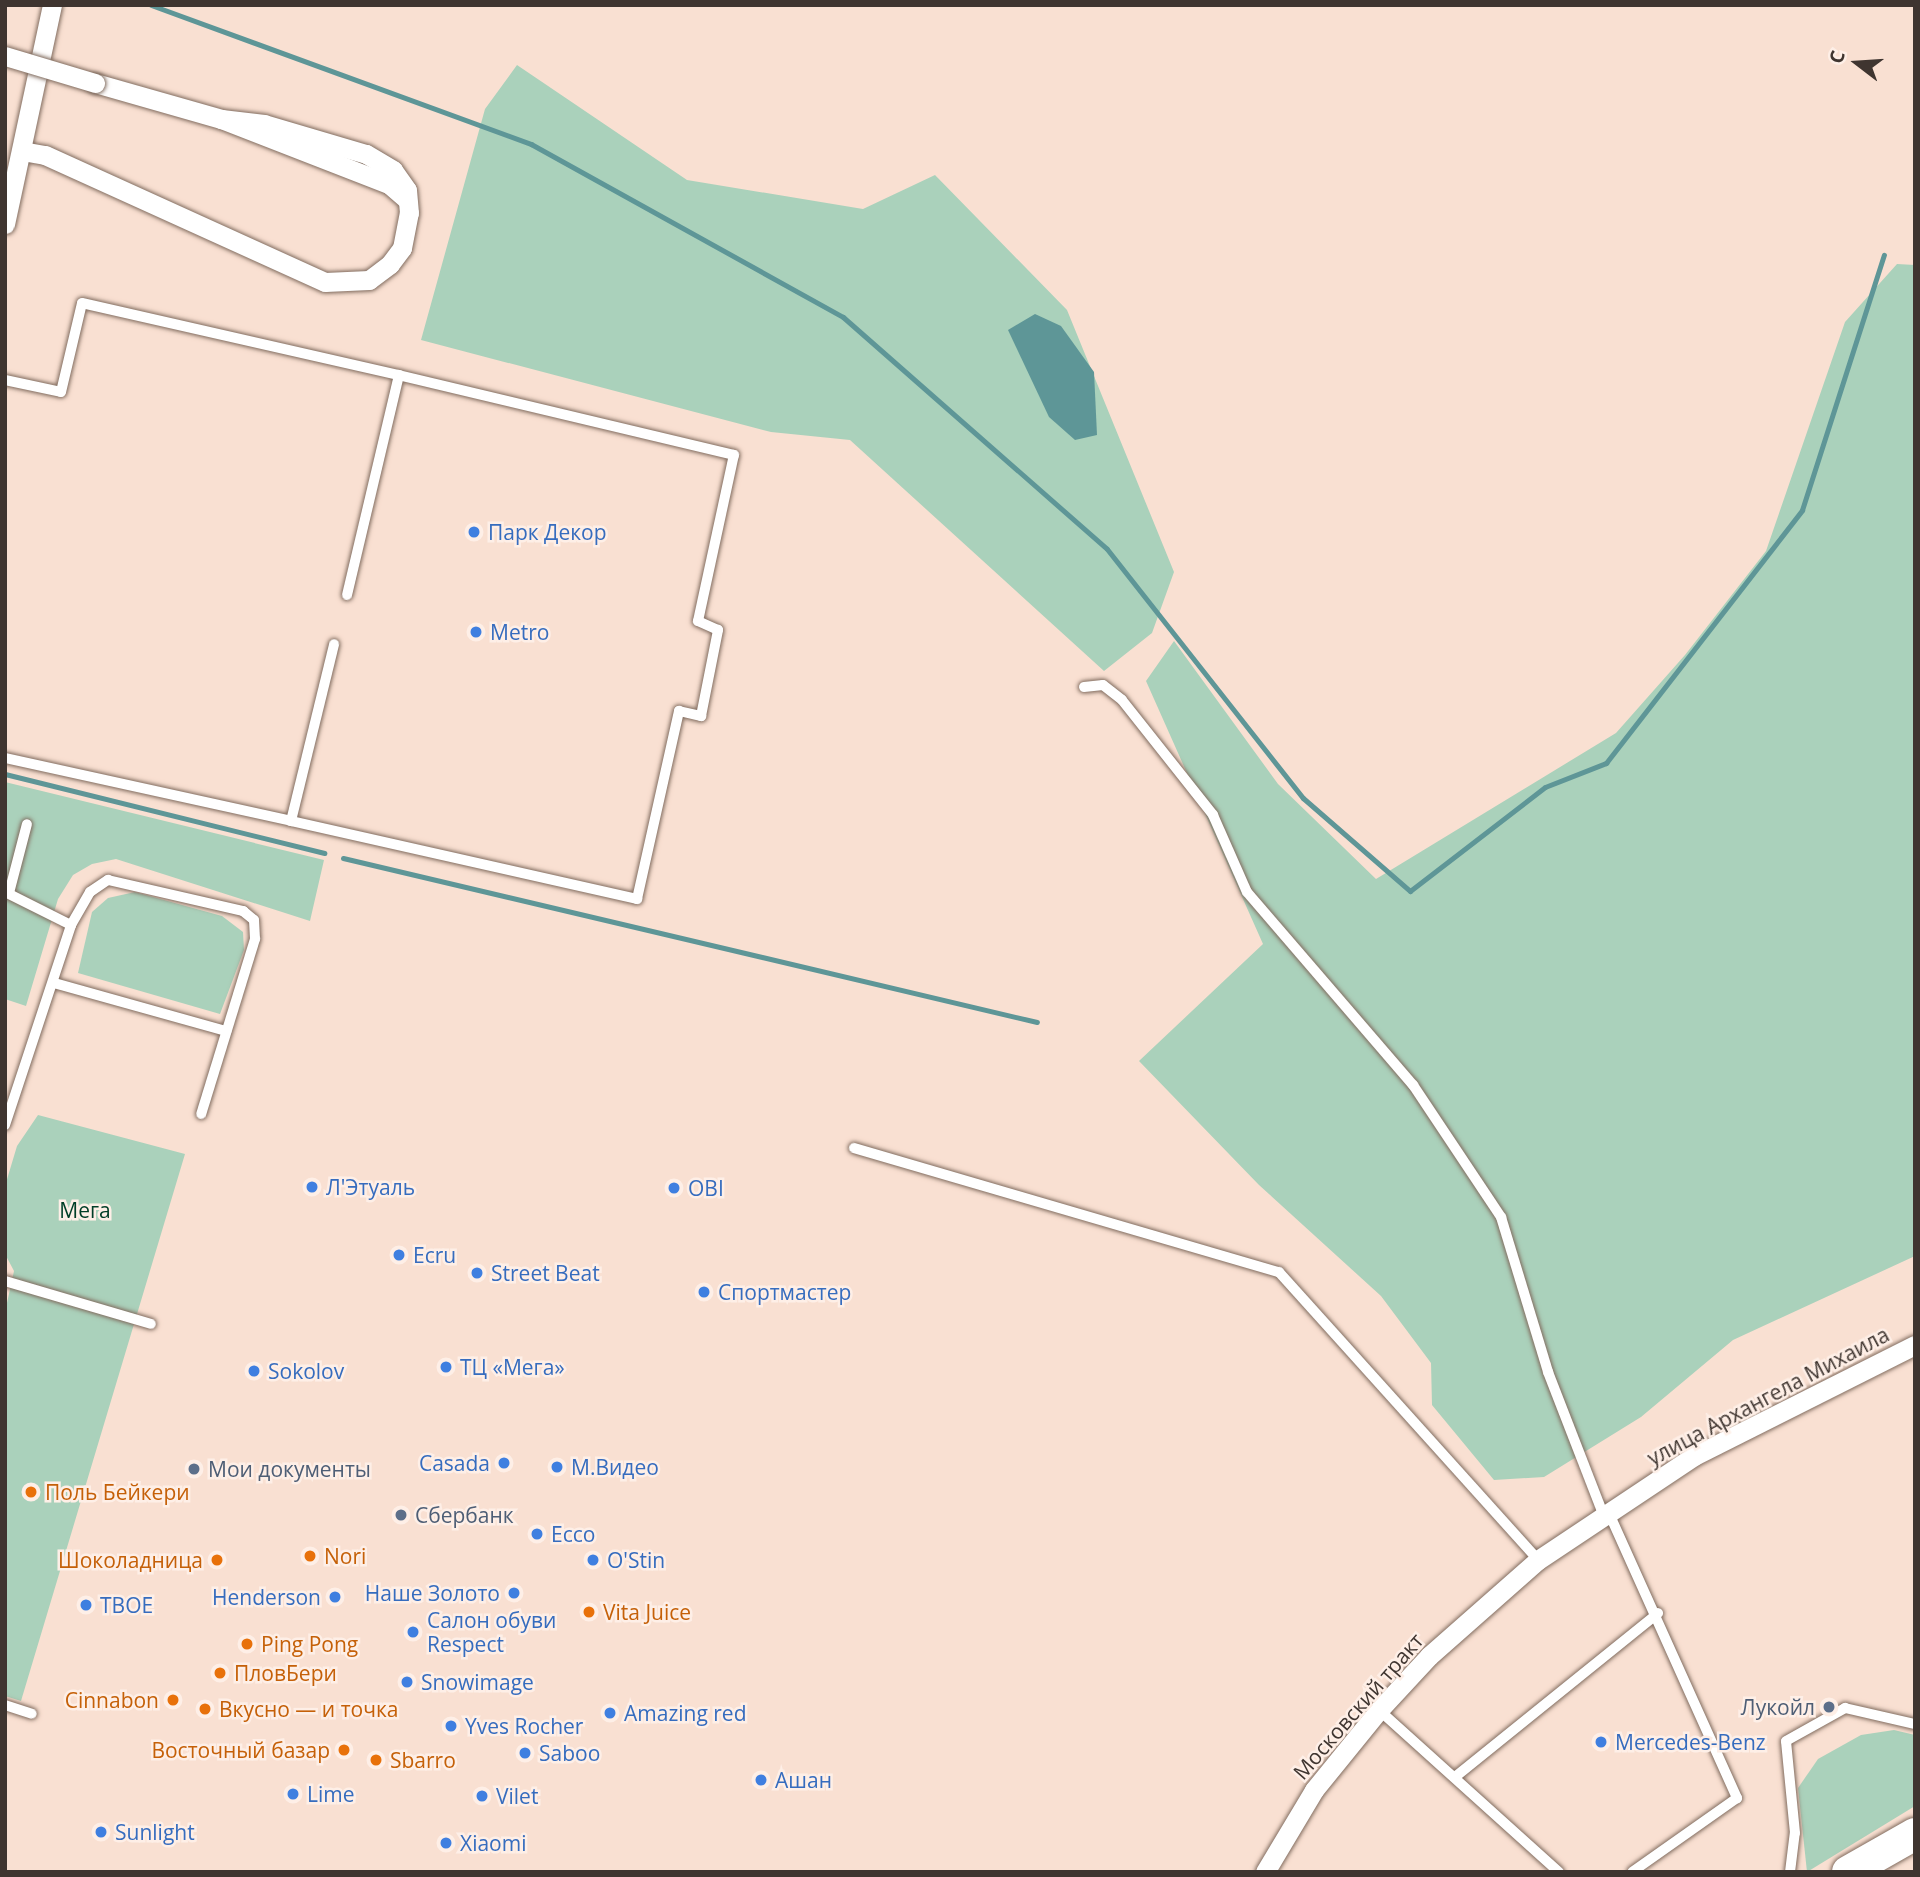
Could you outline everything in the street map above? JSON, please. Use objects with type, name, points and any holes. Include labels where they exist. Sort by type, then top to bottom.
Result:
[{"type":"main road","points":[[1848,1872],[1915,1834]]},
{"type":"street","points":[[5,224],[52,5]]},
{"type":"street","points":[[5,56],[221,119],[389,184],[403,195],[410,212]]},
{"type":"street","points":[[22,151],[46,155],[325,282],[354,284],[383,271],[402,248],[410,212],[401,178],[376,159],[264,124],[221,119]]},
{"type":"street","name":"улица Архангела Михаила","points":[[1538,1560],[1605,1512],[1694,1457],[1915,1345]]},
{"type":"street","name":"Московский тракт","points":[[1265,1872],[1314,1790],[1380,1710],[1429,1656],[1538,1560]]},
{"type":"lane","points":[[5,380],[61,392],[82,303],[734,455],[698,621],[718,630],[701,716],[679,711],[638,899],[5,758]]},
{"type":"lane","points":[[346,594],[399,375]]},
{"type":"lane","points":[[291,821],[334,644]]},
{"type":"lane","points":[[1084,687],[1103,685],[1122,700],[1205,804],[1247,892],[1413,1085],[1501,1217],[1548,1372],[1605,1512],[1658,1613],[1737,1798],[1632,1872]]},
{"type":"lane","points":[[27,824],[7,893],[71,925]]},
{"type":"lane","points":[[5,1125],[71,925],[90,892],[108,880],[247,913],[256,934],[201,1114]]},
{"type":"lane","points":[[54,983],[226,1031]]},
{"type":"lane","points":[[854,1148],[1279,1272],[1538,1560]]},
{"type":"lane","points":[[5,1281],[151,1324]]},
{"type":"lane","points":[[1455,1777],[1658,1613]]},
{"type":"lane","points":[[5,1704],[32,1714]]},
{"type":"lane","points":[[1790,1872],[1795,1833],[1786,1741],[1845,1709],[1915,1724]]},
{"type":"lane","points":[[1380,1710],[1559,1872]]},
{"type":"green space","points":[[517,65],[687,180],[863,209],[935,175],[1067,310],[1174,572],[1152,633],[1104,671],[850,440],[771,432],[421,340],[485,109]]},
{"type":"green space","points":[[1897,264],[1915,265],[1915,1256],[1733,1340],[1641,1417],[1544,1477],[1494,1480],[1432,1405],[1431,1363],[1381,1296],[1259,1185],[1139,1061],[1263,944],[1146,681],[1174,641],[1278,784],[1376,879],[1616,733],[1685,655],[1766,551],[1845,322]]},
{"type":"green space","points":[[5,782],[324,860],[310,921],[116,859],[92,864],[73,875],[58,899],[26,1006],[5,999]]},
{"type":"green space","points":[[135,892],[222,916],[243,932],[244,950],[220,1014],[78,973],[92,912],[108,898]]},
{"type":"green space","name":"Мега","points":[[38,1115],[185,1154],[21,1701],[5,1696],[5,1312],[14,1271],[5,1254],[5,1186],[17,1146]]},
{"type":"green space","points":[[1894,1730],[1915,1735],[1915,1806],[1807,1872],[1798,1788],[1818,1759],[1861,1735]]},
{"type":"water","points":[[1035,314],[1061,326],[1094,372],[1097,435],[1075,440],[1049,417],[1008,330]]},
{"type":"waterway","points":[[151,5],[531,144],[843,317],[1107,549],[1303,798],[1410,891],[1545,787],[1606,763],[1802,510],[1884,255]]},
{"type":"waterway","points":[[5,774],[324,853]]},
{"type":"waterway","points":[[343,858],[1037,1022]]},
{"type":"place","name":"Парк Декор","points":[[474,532]]},
{"type":"place","name":"Metro","points":[[476,632]]},
{"type":"place","name":"Л'Этуаль","points":[[312,1187]]},
{"type":"place","name":"OBI","points":[[674,1188]]},
{"type":"place","name":"Ecru","points":[[399,1255]]},
{"type":"place","name":"Street Beat","points":[[477,1273]]},
{"type":"place","name":"Спортмастер","points":[[704,1292]]},
{"type":"place","name":"ТЦ «Мега»","points":[[446,1367]]},
{"type":"place","name":"Sokolov","points":[[254,1371]]},
{"type":"place","name":"Casada","points":[[504,1463]]},
{"type":"place","name":"М.Видео","points":[[557,1467]]},
{"type":"place","name":"Мои документы","points":[[194,1469]]},
{"type":"place","name":"Поль Бейкери","points":[[31,1492]]},
{"type":"place","name":"Сбербанк","points":[[401,1515]]},
{"type":"place","name":"Ecco","points":[[537,1534]]},
{"type":"place","name":"Nori","points":[[310,1556]]},
{"type":"place","name":"Шоколадница","points":[[217,1560]]},
{"type":"place","name":"O'Stin","points":[[593,1560]]},
{"type":"place","name":"Наше Золото","points":[[514,1593]]},
{"type":"place","name":"Henderson","points":[[335,1597]]},
{"type":"place","name":"ТВОЕ","points":[[86,1605]]},
{"type":"place","name":"Vita Juice","points":[[589,1612]]},
{"type":"place","name":"Салон обуви Respect","points":[[413,1632]]},
{"type":"place","name":"Ping Pong","points":[[247,1644]]},
{"type":"place","name":"ПловБери","points":[[220,1673]]},
{"type":"place","name":"Snowimage","points":[[407,1682]]},
{"type":"place","name":"Cinnabon","points":[[173,1700]]},
{"type":"place","name":"Лукойл","points":[[1829,1707]]},
{"type":"place","name":"Вкусно — и точка","points":[[205,1709]]},
{"type":"place","name":"Amazing red","points":[[610,1713]]},
{"type":"place","name":"Yves Rocher","points":[[451,1726]]},
{"type":"place","name":"Mercedes-Benz","points":[[1601,1742]]},
{"type":"place","name":"Восточный базар","points":[[344,1750]]},
{"type":"place","name":"Saboo","points":[[525,1753]]},
{"type":"place","name":"Sbarro","points":[[376,1760]]},
{"type":"place","name":"Ашан","points":[[761,1780]]},
{"type":"place","name":"Lime","points":[[293,1794]]},
{"type":"place","name":"Vilet","points":[[482,1796]]},
{"type":"place","name":"Sunlight","points":[[101,1832]]},
{"type":"place","name":"Xiaomi","points":[[446,1843]]}]
